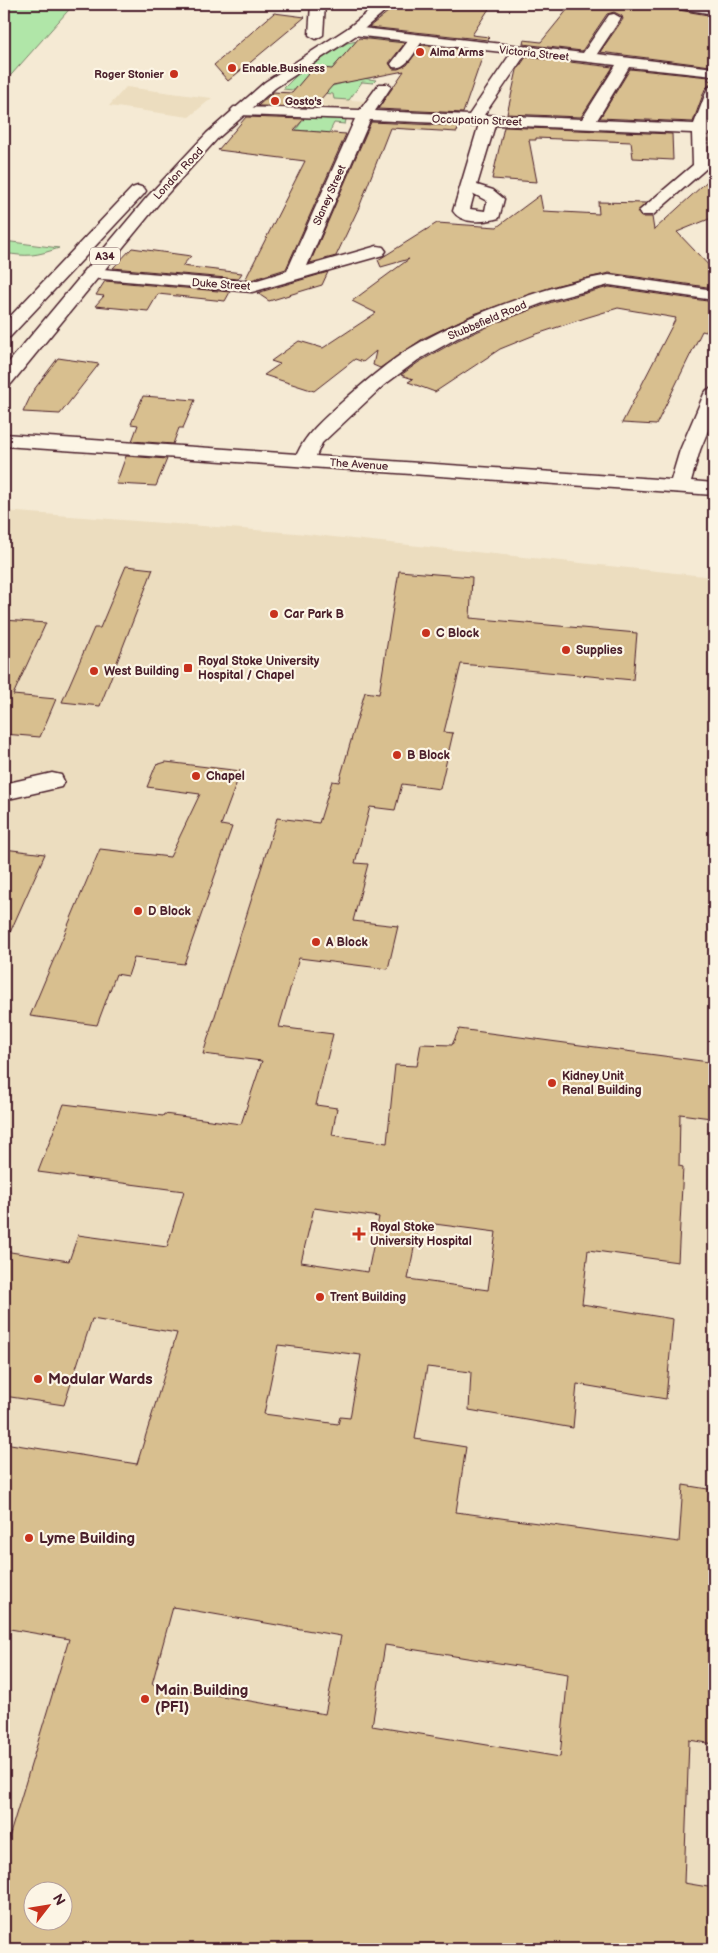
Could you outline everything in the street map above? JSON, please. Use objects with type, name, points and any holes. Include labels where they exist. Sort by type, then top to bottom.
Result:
[{"type":"main road","name":"Victoria Street","points":[[318,4],[314,33],[333,26],[353,32],[714,72]]},
{"type":"main road","name":"London Road","points":[[4,380],[154,198],[212,136],[239,110],[270,86],[353,32],[386,4]]},
{"type":"main road","points":[[685,4],[714,10]]},
{"type":"main road","points":[[587,58],[614,18]]},
{"type":"main road","points":[[398,64],[417,39]]},
{"type":"main road","points":[[467,187],[480,121],[520,51]]},
{"type":"main road","points":[[587,124],[625,62]]},
{"type":"main road","points":[[254,80],[277,63]]},
{"type":"main road","name":"Slaney Street","points":[[294,275],[364,116],[384,87]]},
{"type":"main road","points":[[648,211],[701,166],[714,90]]},
{"type":"main road","name":"Occupation Street","points":[[239,110],[707,129]]},
{"type":"main road","name":"London Road","points":[[4,332],[147,181]]},
{"type":"main road","name":"Duke Street","points":[[91,273],[252,287],[377,251]]},
{"type":"main road","name":"Stubbsfield Road","points":[[304,460],[313,440],[377,381],[411,356],[450,334],[492,316],[555,293],[609,280],[714,295]]},
{"type":"main road","points":[[679,486],[690,450],[714,394]]},
{"type":"main road","name":"The Avenue","points":[[4,440],[714,489]]},
{"type":"main road","points":[[4,792],[52,781]]},
{"type":"shaded area","points":[[126,87],[212,98],[189,117],[109,106]]},
{"type":"shaded area","points":[[283,89],[334,94],[335,99],[366,101],[354,113],[260,110],[262,97],[281,93]]},
{"type":"shaded area","name":"Royal Stoke University Hospital","points":[[4,511],[296,533],[714,577],[714,1949],[4,1949]]},
{"type":"green space","points":[[4,4],[74,4],[4,83]]},
{"type":"green space","points":[[373,38],[404,42],[388,60],[364,44],[355,43],[332,69],[332,86],[362,78],[376,80],[373,83],[362,82],[349,100],[334,99],[333,94],[283,89],[299,73],[347,43]]},
{"type":"green space","points":[[304,118],[346,120],[345,124],[334,123],[329,133],[296,130]]},
{"type":"green space","points":[[4,241],[59,248],[32,255],[4,253]]},
{"type":"building","points":[[398,4],[492,4],[472,35],[489,37],[488,40],[369,27]]},
{"type":"building","points":[[572,4],[643,4],[714,16],[714,60],[711,66],[600,52],[623,19],[622,16],[614,12],[607,14],[582,51],[523,44],[524,40],[541,42]]},
{"type":"building","points":[[274,13],[305,17],[228,81],[214,65]]},
{"type":"building","points":[[359,38],[405,43],[389,63],[393,69],[407,65],[422,45],[484,52],[463,113],[378,109],[404,71],[333,85],[314,107],[258,106],[273,92],[292,93],[314,67],[332,69]]},
{"type":"building","points":[[526,57],[613,67],[581,117],[507,114],[517,70]]},
{"type":"building","points":[[630,69],[709,77],[708,80],[714,81],[714,84],[709,85],[705,89],[693,122],[600,118]]},
{"type":"building","points":[[246,117],[304,119],[294,130],[346,134],[286,269],[251,280],[245,280],[305,161],[218,150]]},
{"type":"building","points":[[371,122],[459,126],[457,132],[390,128],[360,205],[336,256],[310,263]]},
{"type":"building","points":[[504,127],[672,134],[673,160],[633,158],[631,142],[536,138],[536,140],[529,140],[537,182],[492,179]]},
{"type":"building","points":[[714,175],[714,217],[677,232],[714,271],[714,288],[609,273],[558,285],[474,314],[424,338],[380,368],[373,365],[376,351],[363,362],[355,359],[314,391],[264,375],[280,364],[271,361],[299,341],[323,348],[376,313],[352,301],[409,259],[381,267],[378,260],[437,223],[497,227],[540,195],[543,211],[599,214],[598,202],[646,203],[637,212],[641,217],[652,217],[654,230]]},
{"type":"building","points":[[132,248],[191,256],[182,266],[242,273],[238,279],[113,268]]},
{"type":"building","points":[[328,272],[322,285],[269,301],[257,293]]},
{"type":"building","points":[[105,281],[230,292],[225,301],[158,294],[148,311],[95,306],[104,296],[96,295]]},
{"type":"building","points":[[609,287],[714,302],[714,316],[706,332],[702,331],[656,425],[622,423],[676,318],[618,308],[585,318],[500,349],[435,392],[408,382],[413,379],[401,375],[419,362],[458,340],[499,322],[552,302]]},
{"type":"building","points":[[58,358],[99,364],[60,414],[23,412],[33,391]]},
{"type":"building","points":[[143,396],[195,400],[183,428],[179,428],[173,444],[132,441],[138,425],[131,424]]},
{"type":"building","points":[[126,456],[167,459],[156,486],[116,484]]},
{"type":"building","points":[[126,566],[153,569],[100,706],[62,702],[94,628],[100,628]]},
{"type":"building","points":[[399,571],[472,577],[470,618],[637,633],[633,680],[461,664],[444,732],[453,733],[440,789],[402,784],[395,810],[370,807],[355,863],[368,864],[353,921],[398,926],[388,969],[299,958],[279,1027],[333,1034],[316,1105],[337,1108],[332,1135],[387,1143],[395,1065],[417,1066],[421,1044],[452,1045],[459,1029],[709,1062],[711,1118],[680,1114],[679,1166],[683,1167],[678,1262],[588,1250],[582,1304],[673,1319],[666,1399],[577,1384],[573,1428],[469,1410],[471,1372],[427,1367],[415,1439],[466,1447],[456,1512],[679,1542],[683,1485],[714,1490],[714,1744],[689,1740],[684,1883],[714,1888],[714,1949],[4,1949],[4,1854],[69,1639],[4,1628],[4,1443],[137,1464],[177,1333],[92,1319],[64,1405],[4,1396],[4,1251],[69,1261],[78,1235],[167,1247],[184,1191],[38,1172],[64,1104],[241,1124],[262,1061],[203,1054],[277,818],[319,823],[332,781],[339,782],[365,692],[379,694]],"holes":[[[314,1208],[379,1217],[368,1272],[301,1262]],[[419,1222],[496,1232],[488,1290],[408,1279]],[[278,1345],[361,1355],[350,1418],[340,1417],[338,1424],[264,1414]],[[173,1607],[341,1636],[325,1714],[152,1684]],[[385,1645],[568,1674],[560,1757],[372,1726]]]},
{"type":"building","points":[[4,620],[46,623],[13,695],[56,699],[40,737],[4,734]]},
{"type":"building","name":"D Block","points":[[166,762],[241,771],[221,825],[232,827],[184,964],[134,958],[128,976],[116,974],[97,1025],[30,1016],[100,849],[170,857],[200,794],[147,787],[156,765]]},
{"type":"building","points":[[4,849],[45,854],[4,946]]},
{"type":"place","name":"Alma Arms","points":[[420,52]]},
{"type":"place","name":"Enable.Business","points":[[232,68]]},
{"type":"place","name":"Roger Stonier","points":[[174,74]]},
{"type":"place","name":"Gosto's","points":[[275,101]]},
{"type":"place","name":"Car Park B","points":[[274,614]]},
{"type":"place","name":"C Block","points":[[426,633]]},
{"type":"place","name":"Supplies","points":[[566,650]]},
{"type":"place","name":"Royal Stoke University Hospital / Chapel","points":[[188,668]]},
{"type":"place","name":"West Building","points":[[94,671]]},
{"type":"place","name":"B Block","points":[[397,755]]},
{"type":"place","name":"Chapel","points":[[196,776]]},
{"type":"place","name":"D Block","points":[[138,911]]},
{"type":"place","name":"A Block","points":[[316,942]]},
{"type":"place","name":"Kidney Unit Renal Building","points":[[552,1083]]},
{"type":"place","name":"Royal Stoke University Hospital","points":[[359,1234]]},
{"type":"place","name":"Trent Building","points":[[320,1297]]},
{"type":"place","name":"Modular Wards","points":[[38,1379]]},
{"type":"place","name":"Lyme Building","points":[[29,1538]]},
{"type":"place","name":"Main Building (PFI)","points":[[145,1699]]}]
